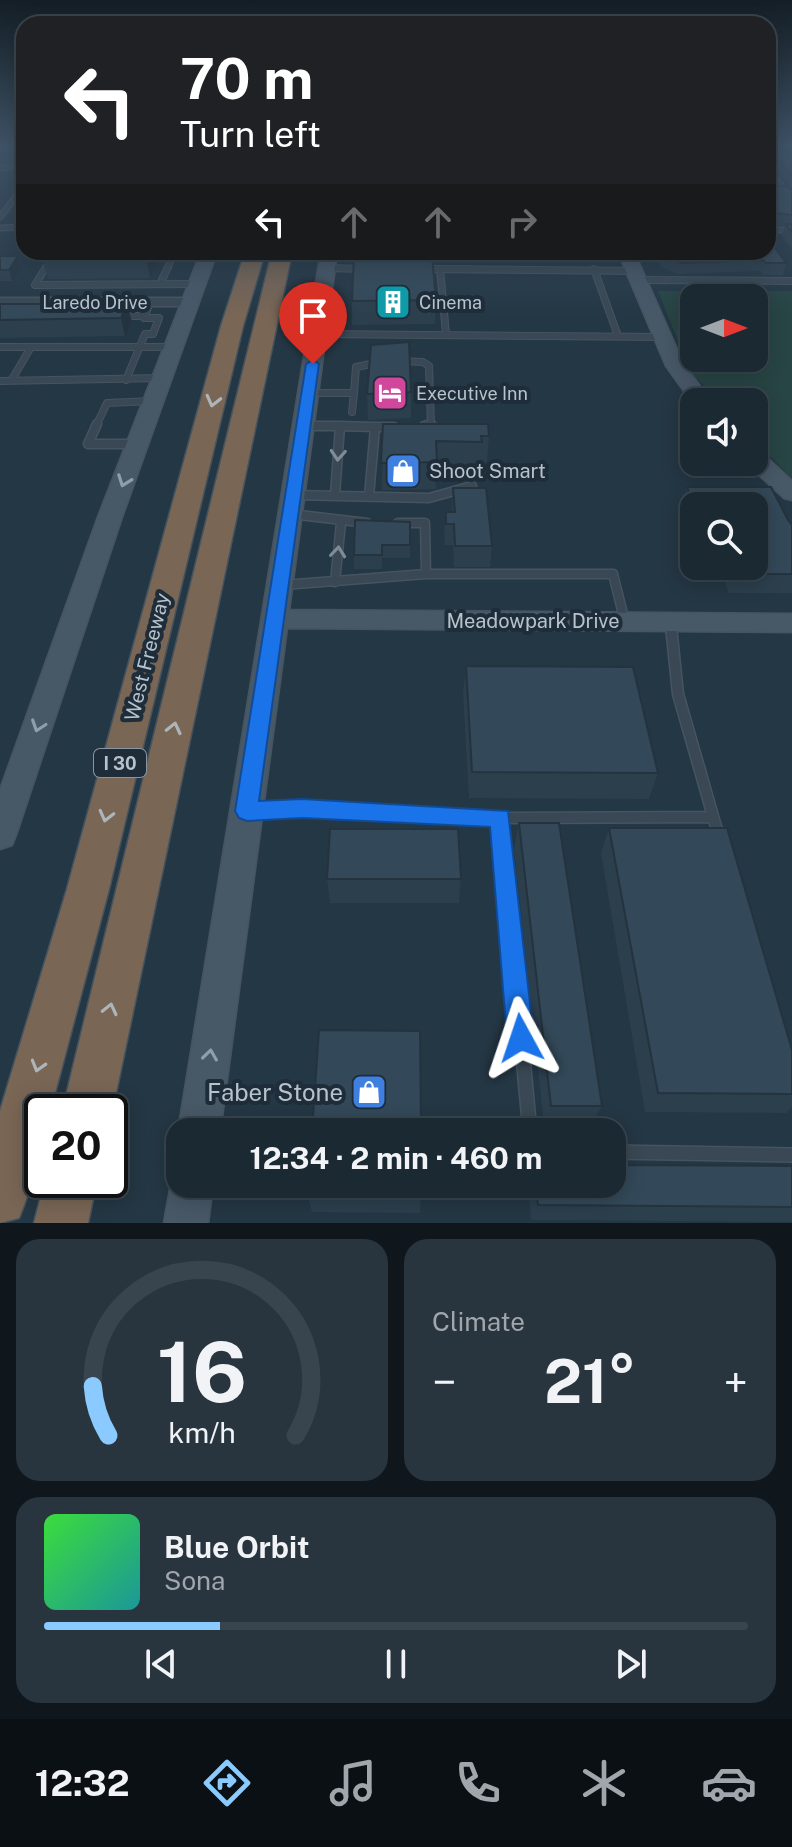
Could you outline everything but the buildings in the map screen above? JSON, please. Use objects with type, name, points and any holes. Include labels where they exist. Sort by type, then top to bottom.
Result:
[{"type":"highway","points":[[240,260],[236,284],[255,301],[288,278],[296,260]]},
{"type":"highway","name":"West Freeway","points":[[91,1094],[255,301],[255,260]]},
{"type":"highway","name":"West Freeway","points":[[0,1199],[255,301],[278,260]]},
{"type":"highway","points":[[61,1223],[67,1198]]},
{"type":"main road","points":[[0,835],[206,260]]},
{"type":"main road","points":[[201,1118],[328,260]]},
{"type":"main road","points":[[630,260],[675,366],[692,388]]},
{"type":"main road","points":[[768,471],[792,493]]},
{"type":"main road","name":"Meadowpark Drive","points":[[275,619],[792,623]]},
{"type":"main road","points":[[186,1223],[190,1198]]},
{"type":"street","name":"Laredo Drive","points":[[0,302],[150,302],[194,293]]},
{"type":"lane","points":[[51,260],[35,285],[160,284],[194,293]]},
{"type":"lane","points":[[160,284],[171,260]]},
{"type":"lane","points":[[328,260],[378,269]]},
{"type":"lane","points":[[409,269],[594,269],[637,275],[792,281]]},
{"type":"lane","points":[[440,269],[446,334]]},
{"type":"lane","points":[[594,269],[618,336]]},
{"type":"lane","points":[[145,316],[150,302]]},
{"type":"lane","points":[[116,316],[159,318],[153,334],[145,334],[126,380]]},
{"type":"lane","points":[[317,334],[663,337]]},
{"type":"lane","points":[[0,347],[173,347]]},
{"type":"lane","points":[[11,381],[31,347]]},
{"type":"lane","points":[[352,412],[356,367],[423,362],[429,366],[431,426],[417,426]]},
{"type":"lane","points":[[0,381],[126,380],[158,389]]},
{"type":"lane","points":[[138,444],[88,444],[107,403],[158,389]]},
{"type":"lane","points":[[309,393],[354,393]]},
{"type":"lane","points":[[304,426],[403,427]]},
{"type":"lane","points":[[335,495],[340,426]]},
{"type":"lane","points":[[369,497],[375,427]]},
{"type":"lane","points":[[292,504],[335,495],[429,498],[472,486]]},
{"type":"lane","points":[[292,504],[341,523],[425,523],[426,574]]},
{"type":"lane","points":[[335,582],[341,523]]},
{"type":"lane","points":[[280,585],[335,582],[365,576],[613,574],[625,622]]},
{"type":"lane","points":[[671,622],[678,694],[723,848]]},
{"type":"lane","points":[[247,811],[302,809],[500,818],[713,817]]},
{"type":"lane","points":[[500,818],[529,1118]]},
{"type":"lane","points":[[626,1152],[792,1155]]},
{"type":"green space","points":[[658,291],[680,291],[680,346]]},
{"type":"green space","points":[[768,291],[792,291],[792,479],[768,454],[768,388],[706,388],[691,372],[768,372]]},
{"type":"place","name":"Cinema","points":[[393,302]]},
{"type":"place","name":"Executive Inn","points":[[390,393]]},
{"type":"place","name":"Shoot Smart","points":[[403,471]]},
{"type":"place","name":"Faber Stone","points":[[369,1092]]},
{"type":"route","points":[[313,364],[247,811],[302,809],[500,818],[521,1038]]}]
